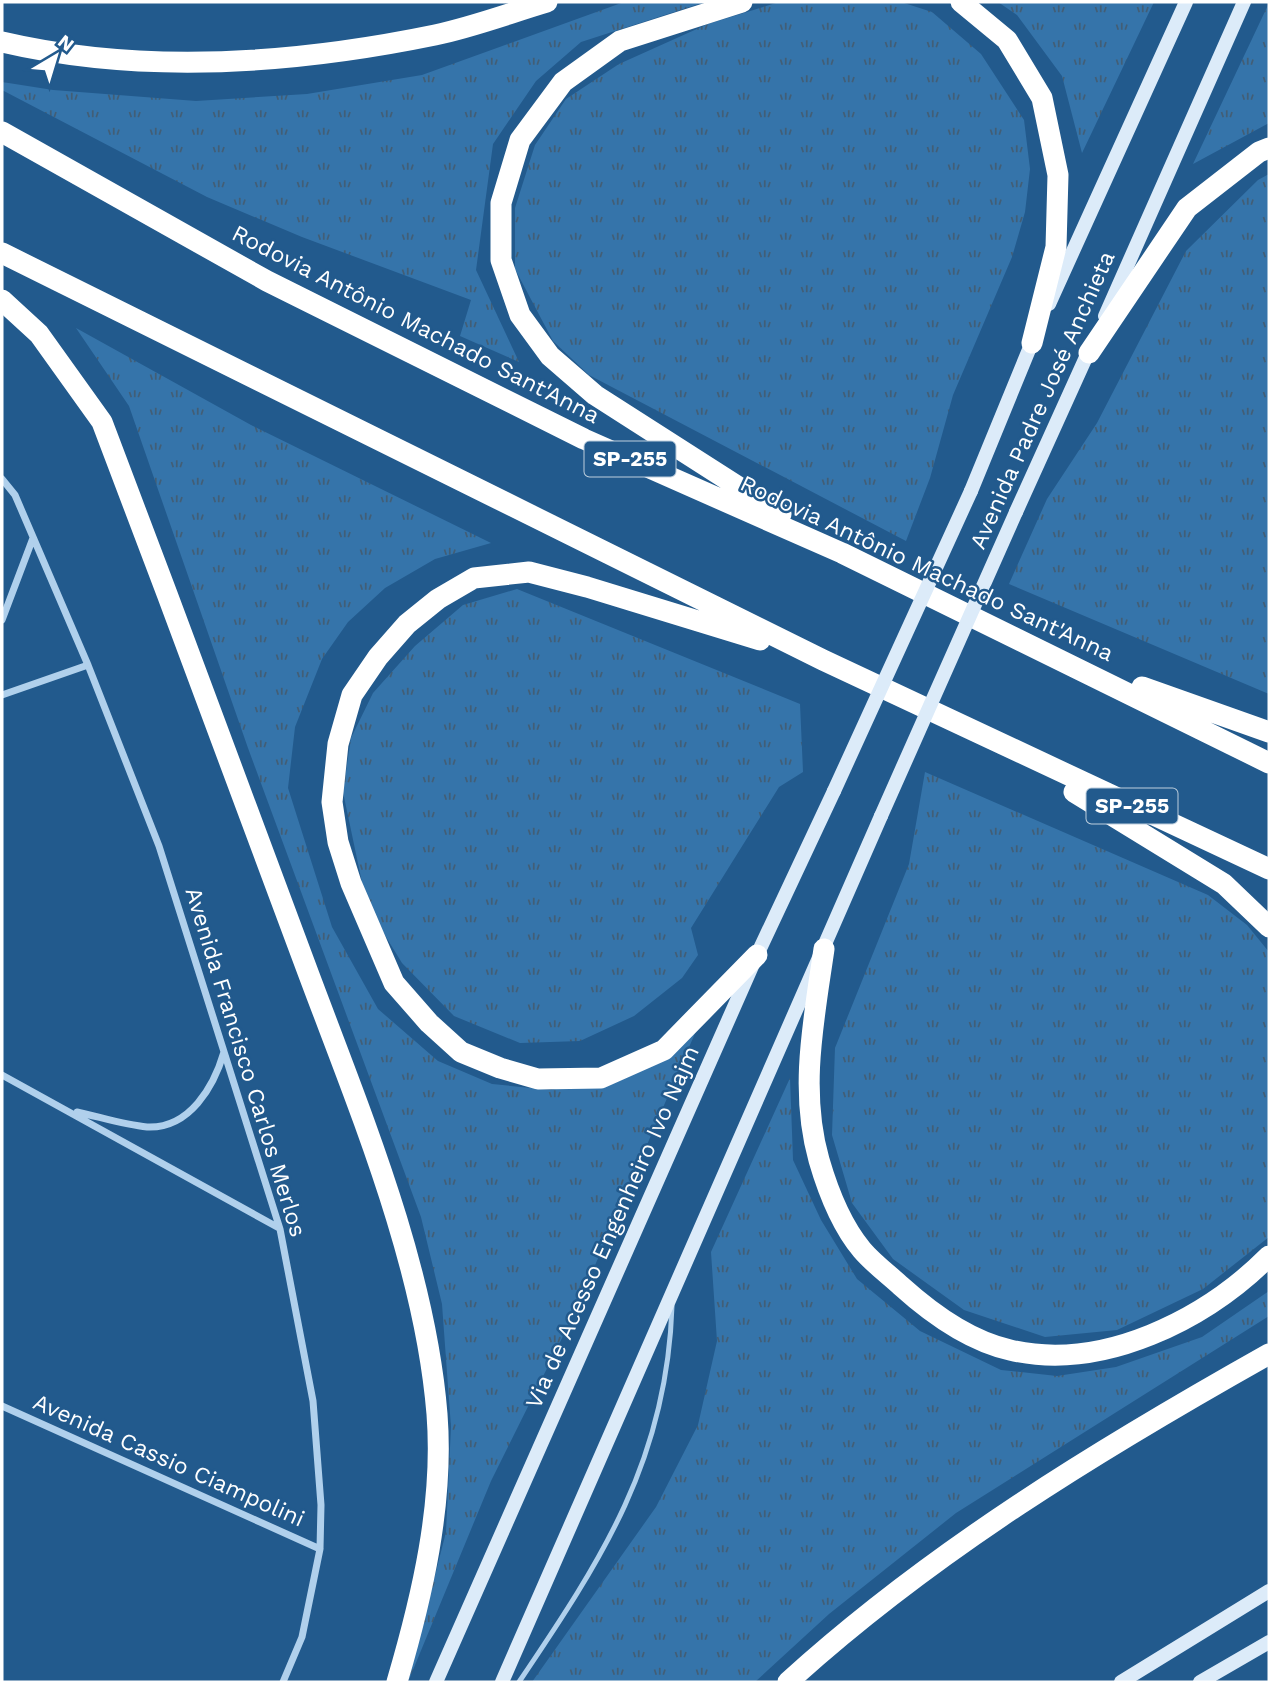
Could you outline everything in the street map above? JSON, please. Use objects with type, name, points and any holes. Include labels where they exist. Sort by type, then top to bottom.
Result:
[{"type":"highway","points":[[2,43],[167,64],[315,55],[437,34],[547,2]]},
{"type":"highway","points":[[742,2],[620,41],[563,82],[520,140],[501,203],[501,260],[520,316],[551,356],[595,395],[842,553]]},
{"type":"highway","points":[[961,2],[1007,40],[1042,98],[1053,149],[1058,174],[1056,247],[1032,343]]},
{"type":"highway","name":"Rodovia Antônio Machado Sant'Anna","points":[[2,132],[279,287],[584,439],[842,553],[1269,763]]},
{"type":"highway","points":[[1089,353],[1187,208],[1259,152],[1269,148]]},
{"type":"highway","name":"SP-255","points":[[2,253],[823,660],[995,743],[1269,869]]},
{"type":"highway","points":[[2,300],[39,334],[102,422],[354,1095],[419,1296],[437,1415],[436,1501],[415,1622],[397,1682]]},
{"type":"highway","points":[[757,955],[664,1050],[601,1078],[538,1079],[500,1068],[461,1052],[429,1023],[394,983],[351,883],[338,842],[332,802],[338,744],[352,695],[378,657],[407,624],[438,599],[474,578],[529,572],[587,587],[823,660]]},
{"type":"highway","points":[[1060,658],[1269,732]]},
{"type":"highway","points":[[995,743],[1224,884],[1269,927]]},
{"type":"highway","points":[[824,949],[809,1058],[810,1109],[824,1171],[838,1211],[862,1250],[914,1298],[955,1328],[1010,1350],[1069,1354],[1127,1343],[1194,1315],[1249,1276],[1269,1256]]},
{"type":"highway","points":[[788,1682],[842,1634],[992,1523],[1145,1423],[1269,1354]]},
{"type":"main road","name":"Avenida Padre José Anchieta","points":[[834,791],[971,491],[1032,343],[1186,2]]},
{"type":"main road","name":"Avenida Padre José Anchieta","points":[[824,949],[1244,2]]},
{"type":"main road","name":"Via de Acesso Engenheiro Ivo Najm","points":[[436,1682],[757,955],[834,791]]},
{"type":"main road","points":[[502,1682],[824,949]]},
{"type":"main road","points":[[1125,1681],[1269,1591]]},
{"type":"main road","points":[[1200,1682],[1269,1642]]},
{"type":"street","name":"Avenida Francisco Carlos Merlos","points":[[2,479],[15,495],[88,665],[159,846],[280,1229],[313,1401],[321,1505],[320,1549],[302,1637],[283,1682]]},
{"type":"street","points":[[2,620],[33,537]]},
{"type":"street","points":[[2,695],[88,665]]},
{"type":"street","points":[[69,1111],[148,1127],[168,1123],[202,1099],[217,1078],[224,1052]]},
{"type":"street","points":[[2,1075],[280,1229]]},
{"type":"street","name":"Avenida Cassio Ciampolini","points":[[2,1406],[320,1549]]},
{"type":"lane","points":[[519,1682],[600,1557],[633,1492],[656,1423],[668,1362],[672,1295]]},
{"type":"green space","points":[[624,2],[705,2],[581,42],[536,81],[493,144],[476,270],[519,362],[460,336],[471,300],[302,237],[207,197],[2,90],[2,82],[53,90],[196,101],[307,94],[422,75]]},
{"type":"green space","points":[[779,2],[901,2],[932,12],[981,54],[1024,120],[1030,169],[1025,212],[1012,257],[953,395],[930,478],[906,541],[589,375],[553,341],[515,269],[515,208],[535,145],[566,99],[619,64],[708,24]]},
{"type":"green space","points":[[998,2],[1154,2],[1082,153],[1062,76],[1017,15]]},
{"type":"green space","points":[[1269,3],[1269,123],[1193,164]]},
{"type":"green space","points":[[1269,174],[1269,694],[1009,584],[1047,499],[1097,423],[1186,251],[1258,180]]},
{"type":"green space","points":[[76,328],[251,425],[491,543],[435,559],[385,588],[348,622],[322,659],[295,727],[288,788],[332,927],[378,1009],[438,1061],[492,1084],[551,1090],[600,1081],[696,1031],[574,1314],[491,1481],[408,1682],[446,1532],[451,1427],[442,1304],[421,1217],[248,748],[129,406]]},
{"type":"green space","points":[[517,589],[800,704],[803,772],[779,787],[691,928],[698,955],[682,978],[634,1016],[580,1041],[520,1043],[454,1016],[402,963],[367,906],[343,792],[351,738],[373,693],[415,646],[463,605]]},
{"type":"green space","points":[[925,772],[1208,895],[1247,925],[1269,952],[1269,1237],[1203,1289],[1117,1330],[1045,1337],[964,1310],[893,1259],[852,1203],[832,1135],[835,1048],[909,864]]},
{"type":"green space","points":[[790,1078],[793,1160],[821,1220],[857,1279],[920,1331],[1001,1370],[1057,1376],[1116,1367],[1202,1337],[1269,1291],[1269,1316],[956,1513],[829,1614],[755,1682],[532,1682],[656,1507],[698,1425],[717,1341],[711,1252]]}]
